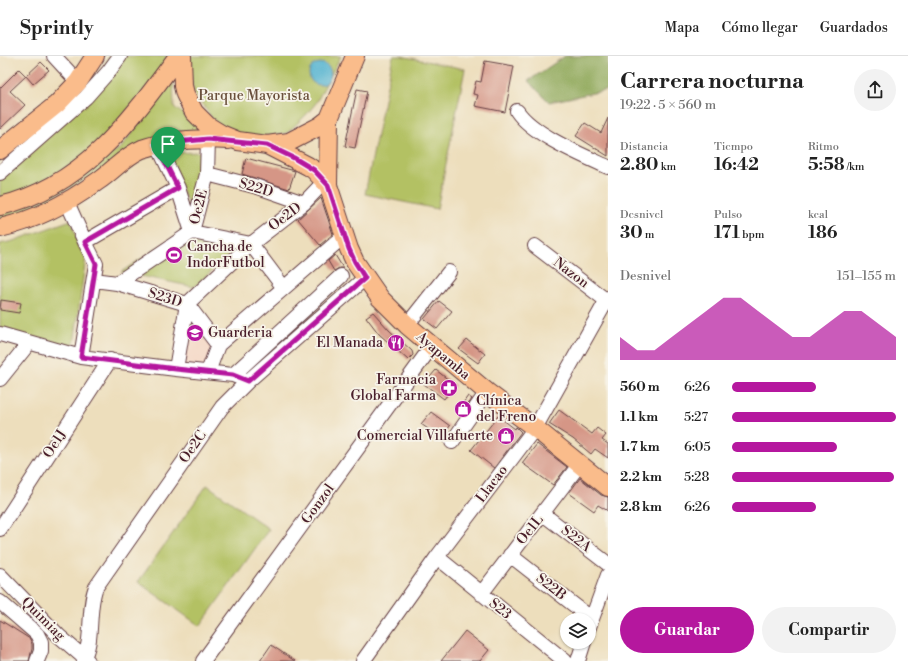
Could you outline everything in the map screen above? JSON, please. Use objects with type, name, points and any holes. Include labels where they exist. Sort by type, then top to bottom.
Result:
[{"type":"main road","points":[[0,150],[57,104],[78,82],[96,56]]},
{"type":"main road","points":[[0,206],[16,202],[46,189],[80,168],[100,152],[143,104],[178,56]]},
{"type":"main road","points":[[182,56],[183,86],[185,94],[194,112],[208,126],[238,141]]},
{"type":"main road","points":[[0,228],[49,212],[98,181],[134,153],[156,144],[208,139],[267,145],[289,142],[320,126],[329,119],[355,56]]},
{"type":"main road","name":"Ayapamba","points":[[329,119],[327,183],[344,236],[355,262],[380,298],[407,325],[487,392],[535,428],[608,488]]},
{"type":"main road","name":"Ayapamba","points":[[267,145],[308,166],[327,183]]},
{"type":"street","points":[[54,56],[78,82]]},
{"type":"street","points":[[0,164],[79,95],[110,56]]},
{"type":"street","points":[[0,173],[86,96],[109,71],[120,56]]},
{"type":"street","points":[[517,111],[522,119],[547,136],[608,167]]},
{"type":"street","name":"Oe2E","points":[[117,283],[192,232],[207,174],[208,139]]},
{"type":"street","points":[[156,144],[178,188],[192,232],[251,244],[284,288]]},
{"type":"street","name":"S22D","points":[[207,174],[258,187],[304,203]]},
{"type":"street","name":"Oe2D","points":[[187,304],[251,244],[304,203],[327,183]]},
{"type":"street","points":[[85,242],[178,188]]},
{"type":"street","points":[[67,202],[96,264],[81,357]]},
{"type":"street","points":[[208,372],[218,345],[344,236]]},
{"type":"street","name":"Nazon","points":[[535,246],[607,299]]},
{"type":"street","points":[[407,325],[448,272]]},
{"type":"street","points":[[233,375],[341,276]]},
{"type":"street","name":"Oe2C","points":[[85,659],[88,648],[91,605],[96,587],[222,407],[248,381],[365,278]]},
{"type":"street","name":"S23D","points":[[94,280],[117,283],[187,304],[218,345]]},
{"type":"street","name":"Llacao","points":[[363,661],[437,557],[535,428],[607,299]]},
{"type":"street","points":[[176,369],[187,304]]},
{"type":"street","points":[[0,334],[81,357],[233,375],[248,381]]},
{"type":"street","points":[[0,379],[29,343]]},
{"type":"street","name":"Gonzol","points":[[203,661],[432,346]]},
{"type":"street","name":"Oe1J","points":[[0,529],[110,360]]},
{"type":"street","points":[[452,442],[487,392]]},
{"type":"street","name":"Oe1L","points":[[481,594],[580,465]]},
{"type":"street","name":"S22A","points":[[543,514],[608,564]]},
{"type":"street","name":"S22B","points":[[510,555],[578,613]]},
{"type":"street","name":"S23","points":[[437,557],[564,661]]},
{"type":"street","name":"Quimiag","points":[[0,575],[59,636],[85,659]]},
{"type":"street","points":[[594,613],[608,575]]},
{"type":"street","points":[[0,602],[37,634],[41,642],[41,651],[37,661]]},
{"type":"street","points":[[578,661],[582,649]]},
{"type":"shaded area","name":"Guarderia","points":[[191,317],[216,349],[213,371],[180,366]]},
{"type":"green space","points":[[109,56],[174,56],[88,156],[25,191],[0,199],[0,167],[97,79]]},
{"type":"green space","name":"Parque Mayorista","points":[[188,56],[341,56],[316,103],[307,114],[287,133],[265,137],[237,134],[214,121],[193,91]]},
{"type":"green space","points":[[393,56],[401,56],[465,69],[437,209],[365,194]]},
{"type":"green space","points":[[565,56],[608,56],[608,90],[549,102],[528,81]]},
{"type":"green space","points":[[173,77],[174,107],[210,134],[95,175],[23,213],[0,219],[0,209],[75,174],[121,148]]},
{"type":"green space","points":[[205,152],[190,207],[163,153]]},
{"type":"green space","points":[[71,220],[79,247],[86,257],[73,351],[0,328],[0,244],[13,241]]},
{"type":"green space","points":[[188,228],[239,247],[194,287],[121,272]]},
{"type":"green space","points":[[207,485],[269,529],[200,626],[138,582]]},
{"type":"water","points":[[320,63],[328,66],[331,74],[328,82],[320,85],[312,82],[309,74],[312,66]]},
{"type":"building","points":[[485,61],[514,66],[505,112],[475,106],[478,95],[473,94],[476,81],[481,82]]},
{"type":"building","points":[[41,62],[49,70],[33,84],[26,76]]},
{"type":"building","points":[[19,69],[26,76],[10,91],[25,105],[0,129],[0,88]]},
{"type":"building","points":[[357,89],[367,91],[355,148],[345,146]]},
{"type":"building","points":[[608,118],[608,156],[576,136],[585,123],[601,133]]},
{"type":"building","points":[[246,158],[295,171],[289,189],[242,174]]},
{"type":"building","points":[[321,198],[333,234],[320,245],[298,219]]},
{"type":"building","points":[[335,255],[343,268],[339,268],[334,271],[328,261]]},
{"type":"building","points":[[1,300],[21,303],[19,313],[0,310]]},
{"type":"building","points":[[439,301],[452,311],[437,329],[424,319]]},
{"type":"building","points":[[373,312],[389,330],[412,351],[413,355],[408,360],[379,334],[366,317]]},
{"type":"building","points":[[467,340],[485,354],[478,363],[459,349]]},
{"type":"building","points":[[436,370],[455,385],[444,399],[424,384]]},
{"type":"building","points":[[468,396],[472,399],[462,413],[458,410]]},
{"type":"building","points":[[559,410],[592,434],[597,428],[606,435],[602,440],[608,444],[608,458],[595,449],[591,454],[573,439],[549,424]]},
{"type":"building","points":[[431,412],[450,426],[441,438],[421,424]]},
{"type":"building","points":[[498,416],[515,429],[516,427],[521,432],[494,468],[471,450]]},
{"type":"building","points":[[537,444],[567,467],[553,485],[522,463]]},
{"type":"building","points":[[580,478],[601,495],[608,497],[608,511],[598,505],[594,511],[569,493]]},
{"type":"building","points":[[0,620],[30,639],[32,649],[29,661],[0,661]]},
{"type":"building","points":[[465,631],[489,650],[480,661],[441,661]]},
{"type":"building","points":[[271,645],[295,661],[260,661]]},
{"type":"place","name":"Cancha de IndorFutbol","points":[[174,255]]},
{"type":"place","name":"Guarderia","points":[[195,333]]},
{"type":"place","name":"El Manada","points":[[396,343]]},
{"type":"place","name":"Farmacia Global Farma","points":[[449,388]]},
{"type":"place","name":"Clínica del Freno","points":[[463,409]]},
{"type":"place","name":"Comercial Villafuerte","points":[[506,436]]},
{"type":"route","points":[[208,139],[238,141],[267,145],[294,158],[314,170],[328,185],[349,249],[365,278],[248,381],[233,375],[81,357],[96,264],[85,242],[178,188],[168,168],[156,144],[208,139]]}]
